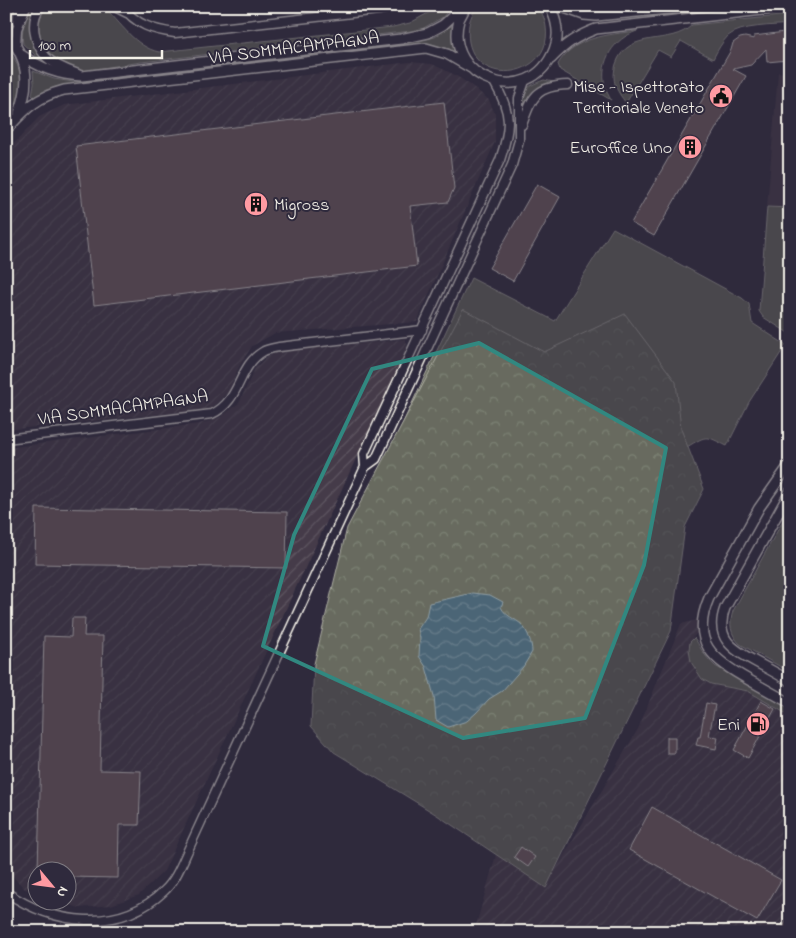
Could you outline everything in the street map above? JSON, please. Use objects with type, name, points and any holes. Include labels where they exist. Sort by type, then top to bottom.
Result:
[{"type":"street","points":[[6,12],[11,6]]},
{"type":"street","name":"VIA SOMMACAMPAGNA","points":[[8,127],[18,113],[26,91],[25,68],[18,50],[19,6]]},
{"type":"street","name":"VIA SOMMACAMPAGNA","points":[[17,29],[26,6]]},
{"type":"street","points":[[42,6],[34,23],[35,36],[39,47],[47,58],[82,76]]},
{"type":"street","name":"VIA SOMMACAMPAGNA","points":[[113,6],[128,14],[142,25],[158,31],[175,33],[400,6]]},
{"type":"street","name":"VIA SOMMACAMPAGNA","points":[[122,6],[128,14]]},
{"type":"street","name":"VIA SOMMACAMPAGNA","points":[[6,35],[18,50],[36,65],[51,71],[82,76],[401,39],[428,33],[443,25],[465,6]]},
{"type":"street","name":"VIA SOMMACAMPAGNA","points":[[465,6],[459,20],[457,37],[461,54],[471,68]]},
{"type":"street","points":[[549,6],[554,14],[558,29],[557,45],[551,59]]},
{"type":"street","points":[[559,6],[584,15],[596,16],[698,6]]},
{"type":"street","points":[[6,892],[21,902],[46,913],[73,920],[94,920],[122,916],[144,907],[166,890],[177,874],[365,468],[376,459],[512,165],[520,131],[519,98],[525,81],[543,70],[564,45],[572,39],[596,29],[790,7]]},
{"type":"street","name":"VIA SOMMACAMPAGNA","points":[[8,127],[39,99],[64,90],[426,48],[447,54],[471,68],[481,77],[494,82],[514,84],[525,81]]},
{"type":"street","points":[[365,468],[364,454],[500,160],[507,137],[508,116],[502,96],[494,82]]},
{"type":"street","points":[[520,131],[534,96],[545,88],[568,85]]},
{"type":"street","name":"VIA SOMMACAMPAGNA","points":[[6,439],[212,414],[221,410],[229,402],[251,361],[264,351],[279,347],[422,330]]},
{"type":"street","points":[[790,464],[760,508],[709,598],[704,614],[703,629],[707,647],[720,662],[790,703]]},
{"type":"street","points":[[790,492],[725,608],[721,626],[726,640],[734,649],[790,681]]},
{"type":"highlighted area","points":[[479,343],[666,448],[644,565],[585,718],[463,738],[263,646],[294,535],[372,369]]},
{"type":"shaded area","points":[[410,62],[432,64],[455,75],[489,100],[495,114],[495,142],[417,322],[275,333],[252,346],[239,367],[228,392],[211,409],[6,430],[6,152],[39,117],[64,105]]},
{"type":"shaded area","points":[[778,72],[790,74],[790,208],[767,207]]},
{"type":"shaded area","points":[[405,339],[408,347],[164,871],[139,895],[111,905],[79,908],[78,860],[28,860],[28,890],[25,889],[6,870],[6,448],[199,424],[221,417],[239,403],[255,368],[265,358],[277,352]]},
{"type":"shaded area","points":[[697,620],[698,632],[692,639],[689,650],[691,662],[697,672],[711,684],[748,691],[790,716],[790,932],[474,932],[496,855],[545,887],[638,729],[681,624]]},
{"type":"green space","points":[[31,6],[37,6],[34,44],[43,62],[23,44],[24,24]]},
{"type":"green space","points":[[47,6],[103,6],[135,40],[159,52],[393,27],[410,23],[441,6],[451,6],[443,17],[420,30],[141,62],[83,71],[72,69],[51,57],[39,39],[40,17]]},
{"type":"green space","points":[[478,6],[537,6],[543,16],[546,27],[545,44],[538,57],[527,66],[514,71],[499,71],[486,67],[475,57],[469,42],[469,23]]},
{"type":"green space","points":[[790,15],[790,24],[749,28],[734,32],[724,41],[713,59],[681,41],[671,57],[658,50],[626,103],[617,89],[614,80],[616,64],[622,53],[630,46],[683,32],[692,25]]},
{"type":"green space","points":[[451,26],[454,26],[458,52],[456,53],[446,48],[421,44],[60,86],[46,90],[34,97],[32,95],[34,84],[33,71],[54,79],[73,82],[416,42],[435,37]]},
{"type":"green space","points":[[637,31],[621,39],[606,59],[604,68],[605,88],[611,100],[560,70],[558,64],[565,55],[583,42],[604,36]]},
{"type":"green space","points":[[6,47],[17,65],[21,84],[17,102],[6,120]]},
{"type":"green space","points":[[544,80],[558,83],[541,88],[532,95],[524,112],[524,94],[532,85]]},
{"type":"green space","points":[[767,207],[790,208],[790,293],[787,298],[790,300],[790,309],[787,314],[790,316],[790,334],[763,317],[759,311]]},
{"type":"green space","points":[[613,228],[742,298],[749,304],[752,323],[786,345],[749,402],[727,446],[711,438],[703,438],[687,447],[376,480],[471,278],[555,321]]},
{"type":"green space","points":[[463,309],[544,352],[625,314],[676,382],[681,429],[704,489],[685,527],[671,631],[546,888],[437,815],[334,752],[311,726],[314,664],[347,528]]},
{"type":"green space","points":[[785,517],[790,520],[790,670],[788,671],[740,644],[732,633],[731,625],[733,611]]},
{"type":"green space","points":[[694,638],[704,654],[715,666],[790,709],[790,716],[748,691],[711,684],[702,679],[691,662],[690,642]]},
{"type":"water","points":[[473,593],[490,595],[503,602],[501,607],[503,610],[522,625],[526,631],[532,652],[523,667],[502,691],[489,699],[467,721],[448,727],[436,720],[434,696],[426,667],[419,656],[420,638],[418,629],[426,617],[429,603]]},
{"type":"building","name":"EurOffice Uno","points":[[785,32],[788,60],[767,62],[766,49],[751,65],[733,69],[746,76],[654,236],[631,223],[731,50],[733,43],[740,38],[754,39],[754,36]]},
{"type":"building","name":"Migross","points":[[444,102],[454,188],[448,202],[410,206],[417,266],[94,305],[76,146]]},
{"type":"building","points":[[537,184],[560,197],[513,281],[489,268]]},
{"type":"building","points":[[36,508],[287,512],[286,568],[35,564]]},
{"type":"building","points":[[72,618],[85,618],[84,636],[103,636],[100,770],[141,771],[139,825],[119,825],[118,878],[78,877],[78,860],[38,860],[44,636],[71,637]]},
{"type":"building","points":[[761,701],[775,709],[748,758],[734,750]]},
{"type":"building","points":[[706,703],[715,705],[709,736],[718,737],[716,749],[696,745],[698,737],[700,737]]},
{"type":"building","points":[[667,737],[675,737],[675,753],[667,753]]},
{"type":"building","points":[[652,807],[781,880],[757,921],[629,850]]},
{"type":"building","points":[[521,847],[535,857],[528,867],[514,857]]},
{"type":"building","points":[[790,915],[790,932],[780,932]]},
{"type":"place","name":"Mise - Ispettorato Territoriale Veneto","points":[[721,96]]},
{"type":"place","name":"EurOffice Uno","points":[[690,147]]},
{"type":"place","name":"Migross","points":[[256,204]]},
{"type":"place","name":"Eni","points":[[758,724]]}]
